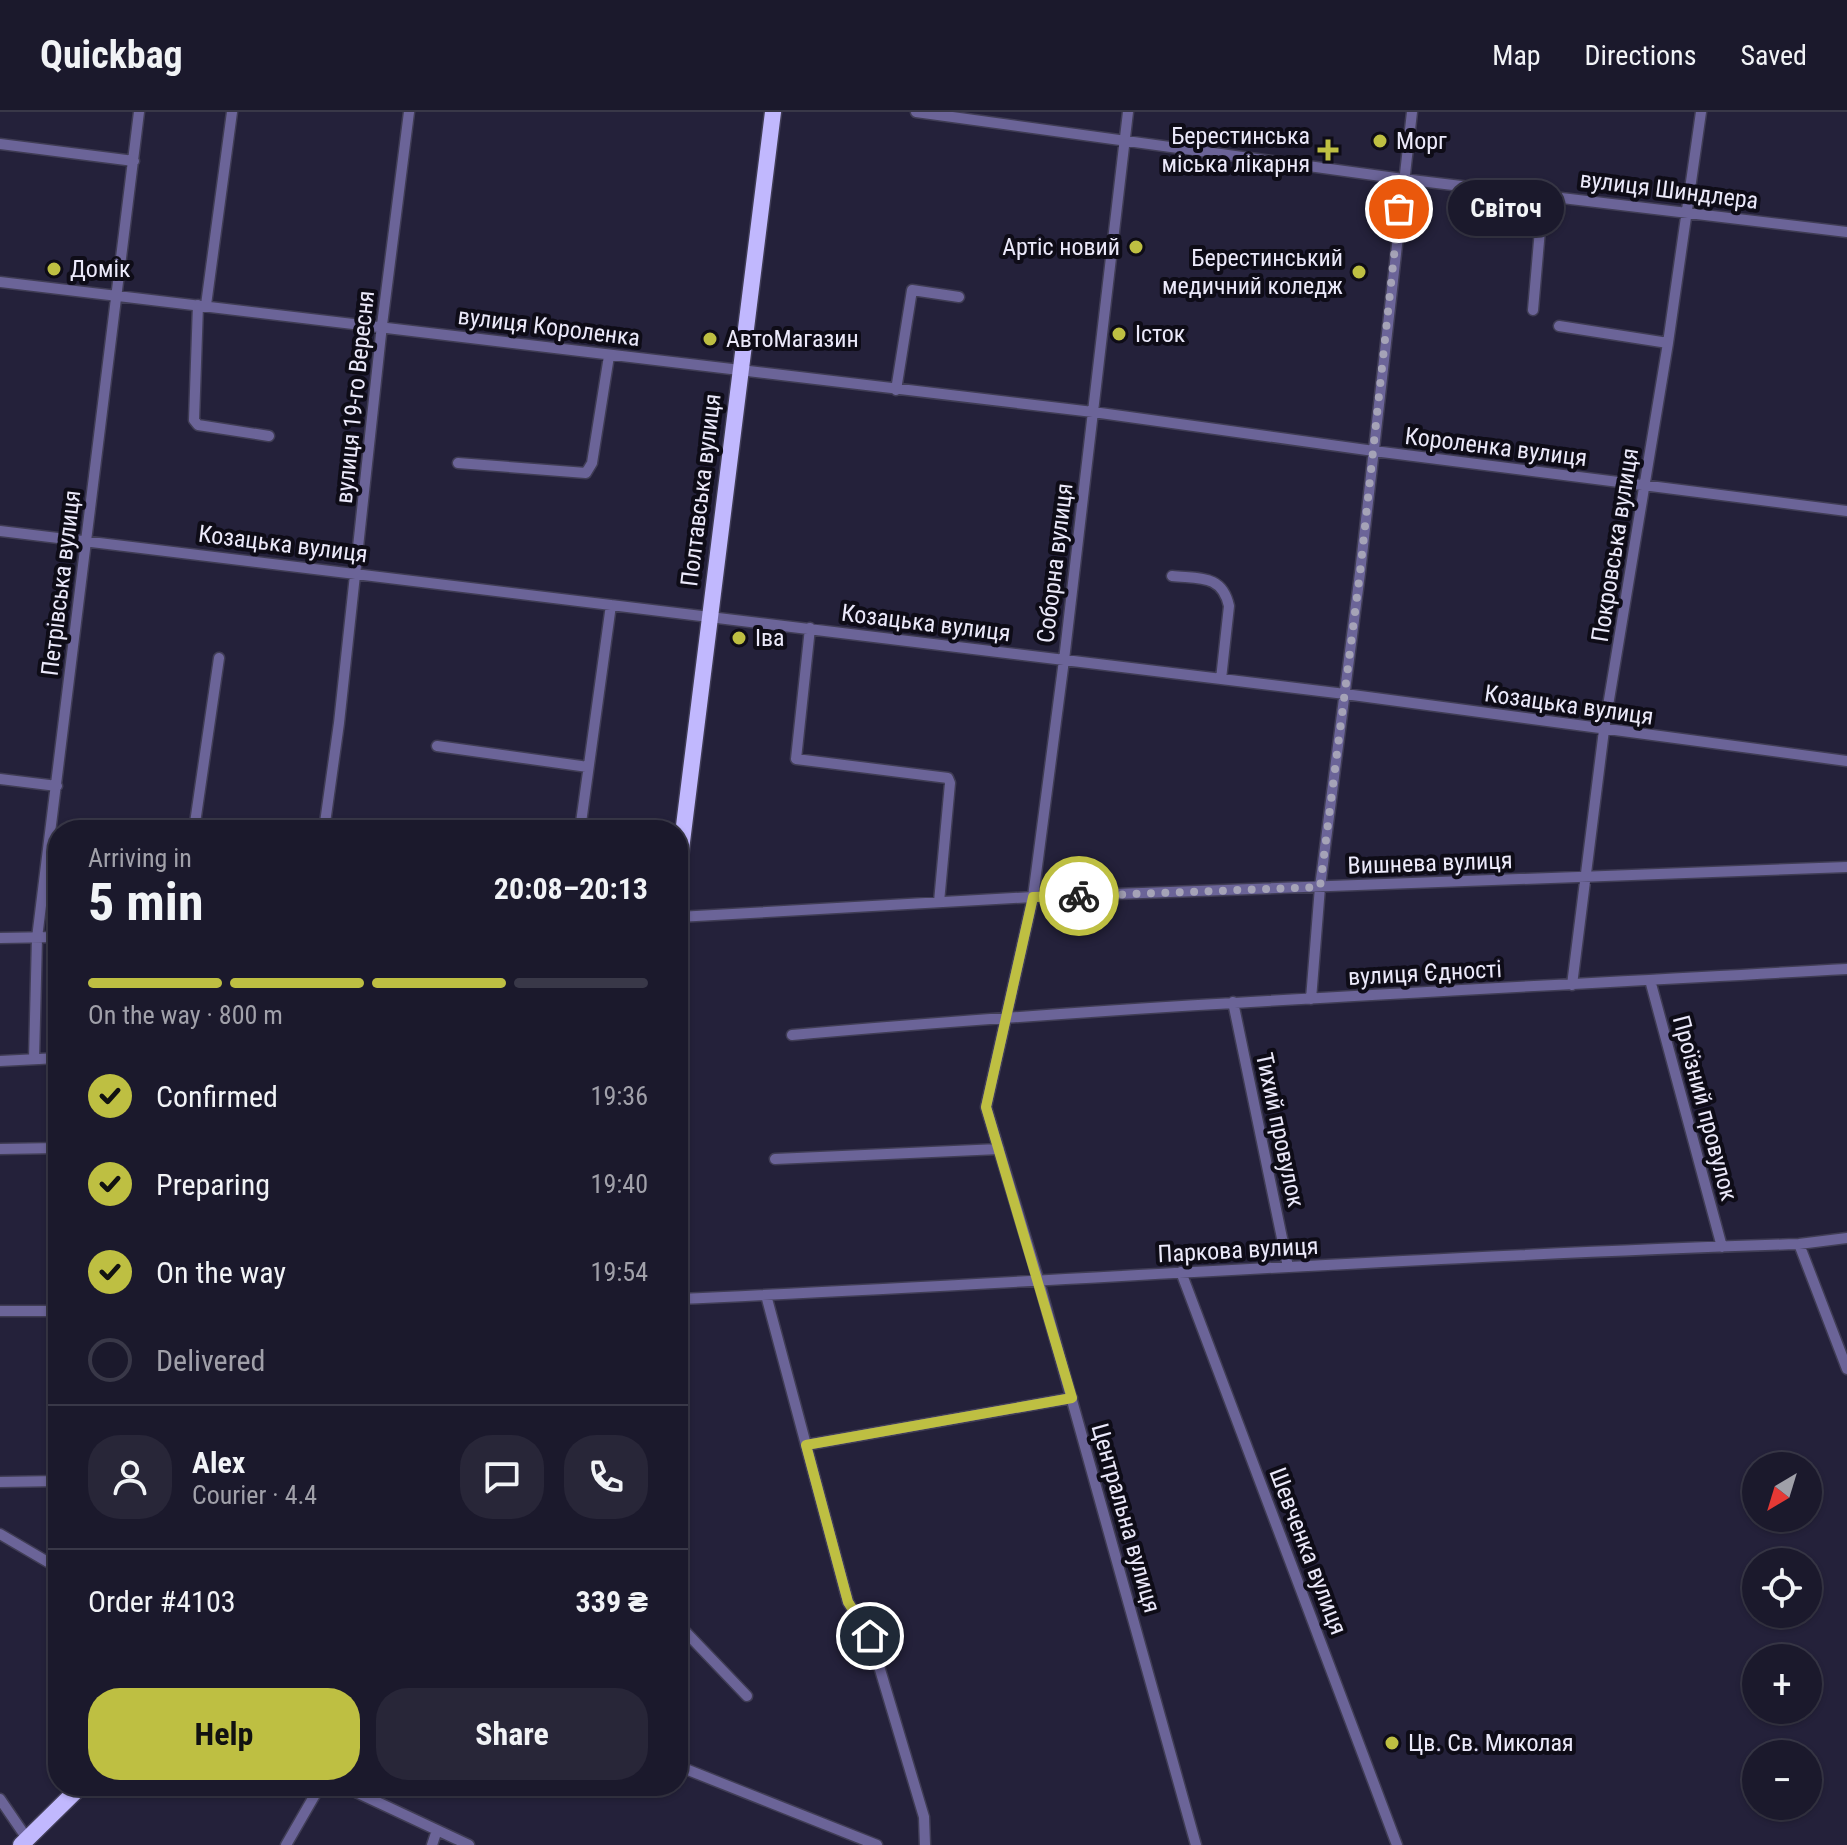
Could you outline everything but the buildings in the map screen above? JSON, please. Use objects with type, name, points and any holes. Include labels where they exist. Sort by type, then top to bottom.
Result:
[{"type":"highway","name":"Полтавська вулиця","points":[[685,820],[773,112]]},
{"type":"highway","points":[[27,1843],[72,1796]]},
{"type":"street","name":"Петрівська вулиця","points":[[53,820],[139,112]]},
{"type":"street","points":[[232,112],[202,305],[194,420],[198,425],[269,436]]},
{"type":"street","name":"вулиця 19-го Вересня","points":[[325,820],[409,112]]},
{"type":"street","name":"вулиця Шиндлера","points":[[916,112],[950,114],[1403,179],[1847,232]]},
{"type":"street","name":"Соборна вулиця","points":[[1005,1016],[1033,897],[1128,112]]},
{"type":"street","points":[[1311,999],[1320,887],[1412,112]]},
{"type":"street","name":"Покровська вулиця","points":[[1572,985],[1604,730],[1668,343],[1701,112]]},
{"type":"street","points":[[0,144],[134,161]]},
{"type":"street","points":[[1533,310],[1543,195]]},
{"type":"street","name":"вулиця Короленка","points":[[0,282],[382,325],[609,356],[1093,412]]},
{"type":"street","points":[[896,390],[912,290],[959,297]]},
{"type":"street","points":[[1559,326],[1668,343]]},
{"type":"street","points":[[458,463],[586,473],[592,463],[609,356]]},
{"type":"street","name":"Короленка вулиця","points":[[1093,412],[1645,487],[1847,511]]},
{"type":"street","name":"Козацька вулиця","points":[[0,531],[1345,694],[1847,761]]},
{"type":"street","points":[[1172,576],[1209,580],[1222,587],[1227,595],[1229,606],[1221,679]]},
{"type":"street","points":[[581,820],[611,605]]},
{"type":"street","points":[[810,628],[796,759],[948,778],[939,902]]},
{"type":"street","points":[[195,820],[219,658]]},
{"type":"street","points":[[437,746],[588,767]]},
{"type":"street","points":[[0,779],[57,786]]},
{"type":"street","name":"Петрівська вулиця","points":[[34,1059],[37,938],[48,854]]},
{"type":"street","name":"Вишнева вулиця","points":[[688,916],[1033,897],[1847,867]]},
{"type":"street","points":[[0,938],[48,937]]},
{"type":"street","name":"вулиця Єдності","points":[[792,1035],[1005,1016],[1847,969]]},
{"type":"street","name":"Проїзний провулок","points":[[1650,980],[1722,1247]]},
{"type":"street","name":"Тихий провулок","points":[[1233,1002],[1288,1267]]},
{"type":"street","name":"Центральна вулиця","points":[[1005,1016],[986,1107],[1039,1282],[1196,1845]]},
{"type":"street","points":[[0,1061],[48,1058]]},
{"type":"street","points":[[0,1149],[48,1148]]},
{"type":"street","points":[[775,1159],[999,1149]]},
{"type":"street","name":"Паркова вулиця","points":[[688,1299],[1799,1244],[1847,1238]]},
{"type":"street","points":[[1799,1244],[1847,1369]]},
{"type":"street","name":"Шевченка вулиця","points":[[1181,1272],[1397,1845]]},
{"type":"street","points":[[766,1295],[848,1602],[870,1636],[924,1817],[925,1845]]},
{"type":"street","points":[[0,1311],[48,1311]]},
{"type":"street","points":[[806,1445],[1072,1398]]},
{"type":"street","points":[[0,1482],[48,1481]]},
{"type":"street","points":[[0,1534],[48,1562]]},
{"type":"street","points":[[688,1634],[747,1696]]},
{"type":"street","points":[[688,1770],[850,1840],[877,1845]]},
{"type":"street","points":[[286,1845],[314,1796]]},
{"type":"street","points":[[364,1796],[469,1845]]},
{"type":"street","points":[[0,1799],[27,1843]]},
{"type":"street","points":[[432,1845],[437,1830]]},
{"type":"way so far","points":[[1079,896],[1320,887],[1360,573],[1399,209]]},
{"type":"place","name":"Морг","points":[[1380,141]]},
{"type":"place","name":"Берестинська міська лікарня","points":[[1328,150]]},
{"type":"place","name":"Світоч","points":[[1399,209]]},
{"type":"place","name":"Артіс новий","points":[[1136,247]]},
{"type":"place","name":"Домік","points":[[54,269]]},
{"type":"place","name":"Берестинський медичний коледж","points":[[1359,272]]},
{"type":"place","name":"Істок","points":[[1119,334]]},
{"type":"place","name":"АвтоМагазин","points":[[710,339]]},
{"type":"place","name":"Іва","points":[[739,638]]},
{"type":"place","name":"Цв. Св. Миколая","points":[[1392,1743]]},
{"type":"route","points":[[870,1636],[848,1602],[806,1445],[1072,1398],[986,1107],[1033,897],[1079,896]]}]
